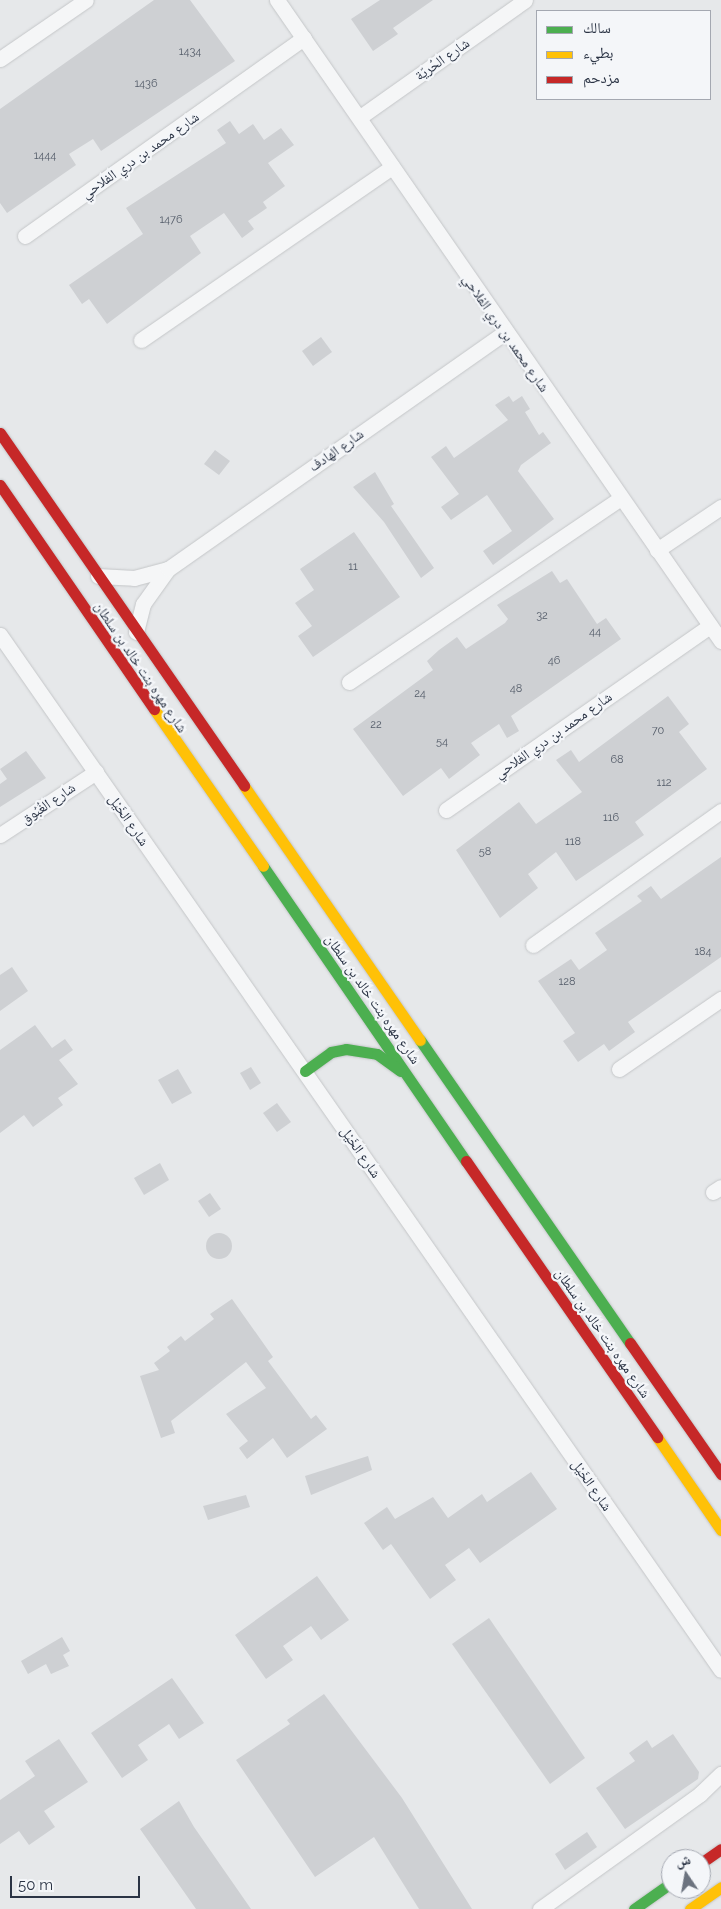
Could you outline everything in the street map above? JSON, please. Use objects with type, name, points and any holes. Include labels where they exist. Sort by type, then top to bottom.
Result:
[{"type":"street","points":[[0,59],[86,0]]},
{"type":"street","name":"شارع محمد بن دري الفلاحي","points":[[277,0],[360,117],[504,332],[721,642]]},
{"type":"street","name":"شارع الحُريّة","points":[[360,117],[525,0]]},
{"type":"street","name":"شارع محمد بن دري الفلاحي","points":[[25,236],[304,38]]},
{"type":"street","points":[[141,340],[392,166]]},
{"type":"street","name":"شارع الهادف","points":[[98,576],[134,578],[168,568],[504,332]]},
{"type":"street","name":"شارع مهره بنت خالد بن سلطان","points":[[0,433],[136,632],[721,1474]]},
{"type":"street","name":"شارع مهره بنت خالد بن سلطان","points":[[0,485],[193,769],[417,1087],[721,1530]]},
{"type":"street","points":[[349,682],[621,498]]},
{"type":"street","points":[[0,502],[21,515]]},
{"type":"street","points":[[657,550],[721,507]]},
{"type":"street","name":"شارع الهادف","points":[[136,632],[143,604],[168,568]]},
{"type":"street","name":"شارع محمد بن دري الفلاحي","points":[[446,810],[710,626]]},
{"type":"street","name":"شارع الخَيْل","points":[[0,635],[305,1070],[721,1670]]},
{"type":"street","name":"شارع الغُبُوق","points":[[0,835],[96,772]]},
{"type":"street","points":[[533,945],[721,811]]},
{"type":"street","points":[[619,1070],[721,999]]},
{"type":"street","points":[[305,1070],[331,1052],[362,1050],[391,1064],[417,1087]]},
{"type":"street","points":[[540,1909],[700,1794],[721,1774]]},
{"type":"street","points":[[690,1909],[721,1888]]},
{"type":"street","points":[[634,1909],[661,1891]]},
{"type":"building","points":[[154,0],[190,0],[235,61],[101,151],[93,139],[69,154],[76,165],[7,213],[0,203],[0,109]]},
{"type":"building","points":[[380,0],[433,0],[393,28],[398,34],[373,51],[351,19]]},
{"type":"building","points":[[230,121],[239,134],[253,124],[264,140],[281,128],[294,145],[268,163],[285,186],[263,202],[267,208],[248,221],[254,229],[242,238],[224,213],[190,236],[201,253],[107,324],[89,299],[82,304],[69,285],[143,234],[126,208],[226,143],[217,130]]},
{"type":"building","points":[[321,337],[332,352],[313,366],[302,351]]},
{"type":"building","points":[[509,396],[513,402],[522,396],[530,409],[525,412],[539,435],[543,432],[551,443],[521,465],[518,471],[554,519],[493,565],[483,551],[512,531],[487,495],[451,520],[441,507],[459,494],[431,457],[446,446],[454,458],[508,420],[495,405]]},
{"type":"building","points":[[215,450],[230,461],[219,475],[204,464]]},
{"type":"building","points":[[375,472],[394,504],[391,506],[434,568],[421,578],[384,522],[353,487]]},
{"type":"building","points":[[354,532],[400,597],[313,657],[298,636],[312,626],[295,603],[314,590],[300,569]]},
{"type":"building","points":[[552,571],[560,583],[567,579],[597,624],[606,618],[621,639],[511,716],[519,731],[507,738],[499,724],[471,743],[480,755],[449,779],[441,768],[403,796],[353,729],[433,670],[427,661],[457,637],[466,649],[505,623],[508,619],[497,605]]},
{"type":"building","points":[[668,696],[689,724],[679,732],[707,769],[635,822],[644,835],[576,881],[556,852],[528,874],[538,888],[500,918],[456,850],[519,802],[536,824],[582,792],[556,760],[571,750],[579,762]]},
{"type":"building","points":[[26,751],[46,778],[0,807],[0,784],[7,779],[0,769]]},
{"type":"building","points":[[721,857],[721,957],[628,1022],[635,1032],[609,1051],[604,1044],[578,1062],[563,1041],[575,1033],[538,981],[571,959],[579,970],[607,950],[595,933],[642,901],[637,896],[651,886],[661,899]]},
{"type":"building","points":[[12,967],[28,991],[0,1011],[0,975]]},
{"type":"building","points":[[35,1025],[52,1048],[65,1039],[73,1050],[59,1060],[78,1084],[58,1098],[63,1105],[33,1127],[24,1115],[0,1133],[0,1050]]},
{"type":"building","points":[[251,1067],[261,1083],[250,1090],[240,1073]]},
{"type":"building","points":[[178,1069],[192,1093],[172,1104],[158,1080]]},
{"type":"building","points":[[277,1103],[291,1122],[277,1132],[263,1113]]},
{"type":"building","points":[[160,1163],[169,1180],[144,1195],[134,1178]]},
{"type":"building","points":[[210,1193],[221,1209],[209,1217],[198,1201]]},
{"type":"building","points":[[219,1233],[228,1237],[232,1246],[228,1255],[219,1259],[210,1255],[206,1246],[210,1237]]},
{"type":"building","points":[[232,1299],[273,1357],[268,1361],[311,1419],[316,1415],[327,1429],[287,1458],[273,1438],[247,1459],[239,1448],[248,1441],[226,1414],[266,1388],[246,1362],[171,1421],[175,1433],[161,1438],[140,1376],[159,1370],[154,1363],[170,1351],[167,1347],[181,1336],[185,1341],[214,1319],[210,1314]]},
{"type":"building","points":[[368,1456],[372,1470],[311,1495],[305,1476]]},
{"type":"building","points":[[531,1472],[557,1509],[480,1563],[469,1548],[445,1565],[456,1580],[430,1599],[391,1544],[383,1550],[364,1523],[387,1507],[395,1519],[433,1497],[448,1518],[482,1494],[487,1502]]},
{"type":"building","points":[[246,1495],[250,1507],[208,1520],[203,1506]]},
{"type":"building","points":[[317,1576],[349,1620],[321,1640],[311,1626],[283,1646],[293,1660],[266,1679],[235,1635]]},
{"type":"building","points":[[489,1618],[585,1758],[550,1784],[452,1644]]},
{"type":"building","points":[[62,1637],[70,1651],[63,1655],[69,1666],[51,1674],[46,1664],[28,1674],[21,1661]]},
{"type":"building","points":[[172,1678],[204,1723],[179,1739],[169,1724],[138,1745],[148,1760],[122,1778],[91,1733]]},
{"type":"building","points":[[324,1694],[402,1798],[472,1909],[419,1909],[374,1837],[315,1877],[236,1760],[290,1724],[287,1720]]},
{"type":"building","points":[[673,1734],[699,1772],[698,1779],[625,1829],[596,1788],[635,1761],[629,1753],[647,1740],[652,1748]]},
{"type":"building","points":[[59,1739],[88,1782],[44,1811],[55,1827],[29,1845],[19,1831],[0,1844],[0,1800],[35,1776],[25,1761]]},
{"type":"building","points":[[179,1801],[194,1827],[251,1909],[196,1909],[140,1829]]},
{"type":"building","points":[[587,1832],[597,1847],[565,1870],[555,1854]]},
{"type":"traffic: fast","points":[[263,866],[466,1161]]},
{"type":"traffic: fast","points":[[420,1040],[630,1343]]},
{"type":"traffic: fast","points":[[305,1071],[331,1052],[346,1049],[377,1054],[400,1071]]},
{"type":"traffic: fast","points":[[634,1909],[661,1890]]},
{"type":"traffic: slow","points":[[154,709],[263,866]]},
{"type":"traffic: slow","points":[[244,786],[420,1040]]},
{"type":"traffic: slow","points":[[657,1437],[721,1530]]},
{"type":"traffic: slow","points":[[690,1909],[721,1887]]},
{"type":"traffic: jam","points":[[0,433],[244,786]]},
{"type":"traffic: jam","points":[[0,485],[154,709]]},
{"type":"traffic: jam","points":[[466,1161],[657,1437]]},
{"type":"traffic: jam","points":[[630,1343],[721,1474]]},
{"type":"traffic: jam","points":[[711,1856],[721,1849]]}]
